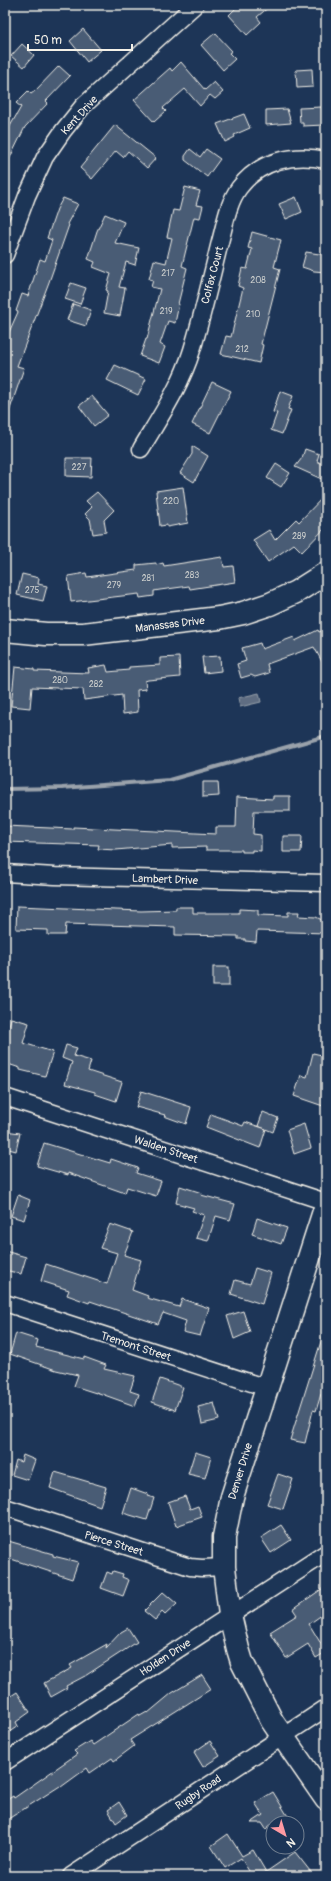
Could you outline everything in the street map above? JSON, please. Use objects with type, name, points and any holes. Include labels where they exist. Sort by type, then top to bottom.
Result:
[{"type":"street","name":"Kent Drive","points":[[5,255],[27,196],[45,157],[63,131],[84,106],[196,5]]},
{"type":"street","name":"Colfax Court","points":[[141,449],[186,367],[228,214],[239,188],[253,174],[277,161],[290,157],[303,156],[326,160]]},
{"type":"street","name":"Manassas Drive","points":[[5,630],[46,634],[83,634],[219,618],[243,613],[270,604],[296,592],[326,573]]},
{"type":"street","name":"Lambert Drive","points":[[5,873],[55,876],[326,883]]},
{"type":"street","name":"Walden Street","points":[[5,1097],[326,1203]]},
{"type":"street","name":"Denver Drive","points":[[326,1203],[232,1497],[224,1537],[224,1566],[230,1615],[242,1662],[272,1721],[326,1799]]},
{"type":"street","name":"Tremont Street","points":[[5,1303],[267,1388]]},
{"type":"street","name":"Pierce Street","points":[[5,1507],[190,1567],[202,1568],[224,1566]]},
{"type":"street","name":"Holden Drive","points":[[5,1762],[326,1552]]},
{"type":"street","name":"Rugby Road","points":[[71,1876],[326,1708]]},
{"type":"water","points":[[259,693],[261,702],[240,707],[238,698]]},
{"type":"building","points":[[239,5],[271,5],[257,17],[261,22],[247,35],[229,15]]},
{"type":"building","points":[[83,29],[101,50],[87,62],[70,41]]},
{"type":"building","points":[[215,33],[232,51],[229,53],[235,59],[223,70],[201,45]]},
{"type":"building","points":[[22,44],[34,55],[24,67],[11,56]]},
{"type":"building","points":[[181,62],[205,90],[214,82],[223,92],[215,99],[210,95],[200,106],[185,89],[163,108],[166,111],[154,122],[134,100],[170,68],[172,71]]},
{"type":"building","points":[[59,66],[70,76],[46,101],[48,103],[25,127],[5,168],[5,135],[21,107],[16,103],[28,91],[31,94],[35,91]]},
{"type":"building","points":[[312,69],[313,87],[297,88],[296,70]]},
{"type":"building","points":[[322,107],[324,125],[303,126],[303,123],[300,123],[299,108]]},
{"type":"building","points":[[287,109],[291,123],[266,125],[266,110]]},
{"type":"building","points":[[244,114],[250,128],[234,135],[235,137],[225,142],[217,124]]},
{"type":"building","points":[[115,125],[156,158],[147,168],[128,151],[123,157],[116,151],[92,179],[80,168]]},
{"type":"building","points":[[190,149],[200,157],[206,149],[220,159],[207,177],[185,160],[185,156]]},
{"type":"building","points":[[185,187],[200,191],[196,205],[203,206],[200,218],[194,217],[182,266],[187,268],[175,323],[168,321],[160,344],[165,347],[159,363],[140,356],[147,339],[160,289],[151,287],[153,280],[149,279],[154,260],[166,263],[172,238],[167,237],[173,210],[179,211]]},
{"type":"building","points":[[296,197],[302,212],[286,219],[279,204]]},
{"type":"building","points":[[63,198],[78,204],[67,224],[69,225],[49,282],[17,366],[24,368],[7,418],[5,417],[5,341],[18,312],[16,311],[22,294],[28,296],[40,259],[45,261],[52,240],[47,238],[57,209]]},
{"type":"building","points":[[105,214],[124,222],[115,243],[139,248],[135,265],[126,262],[119,287],[125,288],[120,316],[104,313],[108,291],[106,290],[111,274],[93,267],[95,262],[88,259],[97,231]]},
{"type":"building","points":[[252,232],[281,240],[274,267],[280,269],[261,344],[263,345],[259,363],[221,354],[226,336],[231,337],[243,288],[238,286],[242,268],[247,269],[252,249],[248,248]]},
{"type":"building","points":[[306,252],[326,255],[326,272],[314,271],[302,267]]},
{"type":"building","points":[[71,283],[86,288],[80,304],[65,299]]},
{"type":"building","points":[[73,304],[91,310],[86,326],[67,320]]},
{"type":"building","points":[[115,365],[146,379],[138,395],[107,380]]},
{"type":"building","points":[[212,382],[231,391],[210,433],[192,424]]},
{"type":"building","points":[[280,391],[293,396],[288,409],[291,410],[282,434],[271,430],[277,413],[273,412]]},
{"type":"building","points":[[92,396],[108,415],[94,426],[79,406]]},
{"type":"building","points":[[192,446],[208,456],[194,482],[180,473],[192,454]]},
{"type":"building","points":[[305,449],[319,454],[317,461],[326,466],[326,481],[295,467],[302,458]]},
{"type":"building","points":[[66,458],[92,458],[91,477],[66,476]]},
{"type":"building","points":[[276,464],[290,473],[281,487],[267,478]]},
{"type":"building","points":[[183,487],[188,523],[167,527],[167,525],[160,526],[156,491]]},
{"type":"building","points":[[97,492],[114,510],[104,520],[106,532],[93,534],[90,519],[85,514],[92,507],[86,501]]},
{"type":"building","points":[[326,494],[326,527],[302,552],[294,544],[268,562],[253,540],[269,530],[275,540],[296,519],[299,522]]},
{"type":"building","points":[[222,557],[224,567],[233,566],[235,582],[190,589],[189,586],[154,591],[154,596],[140,598],[139,594],[71,602],[68,576],[86,573],[87,577],[136,570],[136,565],[156,563],[156,565],[163,563],[164,566]]},
{"type":"building","points":[[22,574],[39,578],[38,584],[47,586],[43,601],[17,595]]},
{"type":"building","points":[[326,629],[326,669],[314,647],[267,664],[269,673],[255,677],[251,675],[241,678],[237,664],[246,661],[242,648],[260,643],[262,649],[294,637],[295,641],[318,630],[319,632]]},
{"type":"building","points":[[220,656],[221,671],[204,673],[202,657]]},
{"type":"building","points":[[179,657],[180,677],[148,680],[145,681],[146,689],[137,690],[138,712],[123,714],[122,695],[84,700],[83,689],[32,687],[30,708],[11,706],[15,667],[34,669],[34,671],[89,673],[88,668],[106,665],[108,672],[129,670],[129,667],[160,665],[160,658]]},
{"type":"building","points":[[203,782],[218,782],[219,796],[203,797]]},
{"type":"building","points":[[273,796],[290,796],[290,811],[254,811],[253,834],[261,835],[261,851],[252,850],[252,852],[242,852],[242,850],[206,850],[206,847],[172,848],[172,845],[116,850],[98,849],[99,845],[5,842],[5,826],[73,829],[73,827],[216,834],[216,827],[236,827],[237,797],[273,799]]},
{"type":"building","points":[[283,836],[302,836],[301,852],[283,852]]},
{"type":"building","points":[[17,906],[141,911],[176,910],[176,907],[193,907],[193,913],[239,913],[239,909],[258,910],[258,915],[288,916],[288,912],[299,912],[298,916],[316,917],[326,922],[326,933],[257,931],[256,942],[238,939],[238,936],[175,935],[175,927],[66,924],[65,935],[48,935],[48,930],[16,929]]},
{"type":"building","points":[[213,967],[229,967],[229,986],[213,986]]},
{"type":"building","points":[[11,1018],[29,1023],[23,1043],[53,1052],[45,1076],[20,1070],[20,1068],[5,1063],[5,1041]]},
{"type":"building","points":[[66,1045],[77,1048],[74,1056],[91,1061],[88,1071],[122,1082],[116,1101],[95,1094],[95,1092],[65,1084],[72,1062],[62,1058]]},
{"type":"building","points":[[313,1053],[326,1056],[326,1107],[294,1096],[301,1075],[307,1077]]},
{"type":"building","points":[[141,1091],[191,1107],[186,1124],[164,1116],[165,1115],[136,1107]]},
{"type":"building","points":[[263,1112],[278,1118],[273,1132],[258,1126]]},
{"type":"building","points":[[211,1114],[243,1126],[245,1122],[266,1129],[260,1148],[206,1127]]},
{"type":"building","points":[[304,1124],[311,1148],[294,1154],[287,1130]]},
{"type":"building","points":[[5,1131],[20,1133],[16,1151],[5,1148]]},
{"type":"building","points":[[44,1143],[110,1163],[111,1159],[138,1168],[136,1173],[161,1181],[156,1196],[127,1187],[125,1193],[68,1173],[68,1175],[37,1166]]},
{"type":"building","points":[[180,1186],[202,1193],[201,1195],[235,1204],[230,1220],[216,1216],[208,1241],[196,1238],[204,1215],[192,1211],[194,1208],[176,1203]]},
{"type":"building","points":[[18,1195],[30,1200],[24,1220],[11,1216]]},
{"type":"building","points":[[257,1218],[287,1228],[281,1244],[252,1234]]},
{"type":"building","points":[[110,1224],[133,1232],[124,1255],[141,1260],[132,1290],[148,1296],[147,1298],[179,1307],[182,1299],[209,1308],[200,1336],[183,1332],[186,1321],[163,1313],[158,1324],[90,1301],[89,1303],[67,1295],[69,1290],[41,1281],[46,1264],[107,1284],[117,1253],[100,1248]]},
{"type":"building","points":[[5,1251],[26,1257],[21,1274],[5,1270]]},
{"type":"building","points":[[255,1268],[271,1273],[262,1304],[231,1294],[235,1280],[250,1284]]},
{"type":"building","points":[[243,1311],[250,1332],[234,1339],[227,1316]]},
{"type":"building","points":[[324,1332],[326,1332],[326,1377],[316,1411],[313,1410],[305,1443],[290,1440]]},
{"type":"building","points":[[16,1333],[38,1340],[36,1347],[84,1359],[84,1357],[106,1365],[104,1369],[135,1376],[130,1391],[139,1394],[135,1406],[74,1386],[78,1375],[56,1370],[10,1354]]},
{"type":"building","points":[[160,1379],[183,1387],[175,1410],[152,1402]]},
{"type":"building","points":[[214,1403],[219,1420],[202,1424],[198,1407]]},
{"type":"building","points":[[195,1452],[211,1457],[205,1478],[188,1474]]},
{"type":"building","points":[[23,1455],[35,1460],[28,1480],[12,1475],[16,1460],[21,1462]]},
{"type":"building","points":[[55,1472],[106,1487],[100,1506],[50,1488]]},
{"type":"building","points":[[278,1474],[293,1479],[283,1509],[267,1504]]},
{"type":"building","points":[[131,1488],[148,1494],[147,1496],[154,1498],[147,1520],[123,1513]]},
{"type":"building","points":[[185,1496],[190,1509],[198,1506],[202,1517],[176,1526],[168,1502]]},
{"type":"building","points":[[281,1525],[291,1540],[271,1553],[261,1538]]},
{"type":"building","points":[[5,1540],[53,1554],[53,1556],[78,1562],[72,1579],[5,1557]]},
{"type":"building","points":[[113,1571],[123,1574],[122,1577],[129,1580],[123,1596],[101,1588],[107,1572],[112,1574]]},
{"type":"building","points":[[326,1586],[326,1612],[309,1624],[326,1652],[316,1658],[308,1644],[286,1658],[270,1632],[297,1615],[293,1609]]},
{"type":"building","points":[[163,1592],[177,1604],[165,1615],[162,1612],[155,1620],[144,1611]]},
{"type":"building","points":[[128,1628],[137,1642],[51,1697],[44,1683],[72,1668],[70,1665],[107,1644],[106,1648],[121,1632]]},
{"type":"building","points":[[202,1675],[211,1689],[130,1740],[134,1746],[114,1761],[112,1758],[90,1773],[87,1768],[61,1787],[60,1786],[5,1821],[5,1801],[13,1796],[14,1798],[77,1754],[74,1751],[90,1741],[93,1745],[139,1714],[140,1716],[147,1712],[148,1713],[172,1693]]},
{"type":"building","points":[[17,1692],[30,1712],[16,1722],[18,1726],[5,1735],[5,1700]]},
{"type":"building","points":[[210,1741],[220,1756],[203,1767],[194,1752]]},
{"type":"building","points":[[273,1792],[287,1815],[265,1815],[265,1828],[262,1823],[251,1823],[263,1815],[255,1803]]},
{"type":"building","points":[[119,1802],[127,1815],[116,1823],[108,1810]]},
{"type":"building","points":[[228,1834],[242,1856],[253,1850],[266,1872],[291,1855],[297,1855],[314,1876],[252,1876],[241,1858],[225,1868],[211,1846]]},
{"type":"waterway","points":[[5,789],[62,788],[169,780],[326,736]]}]
